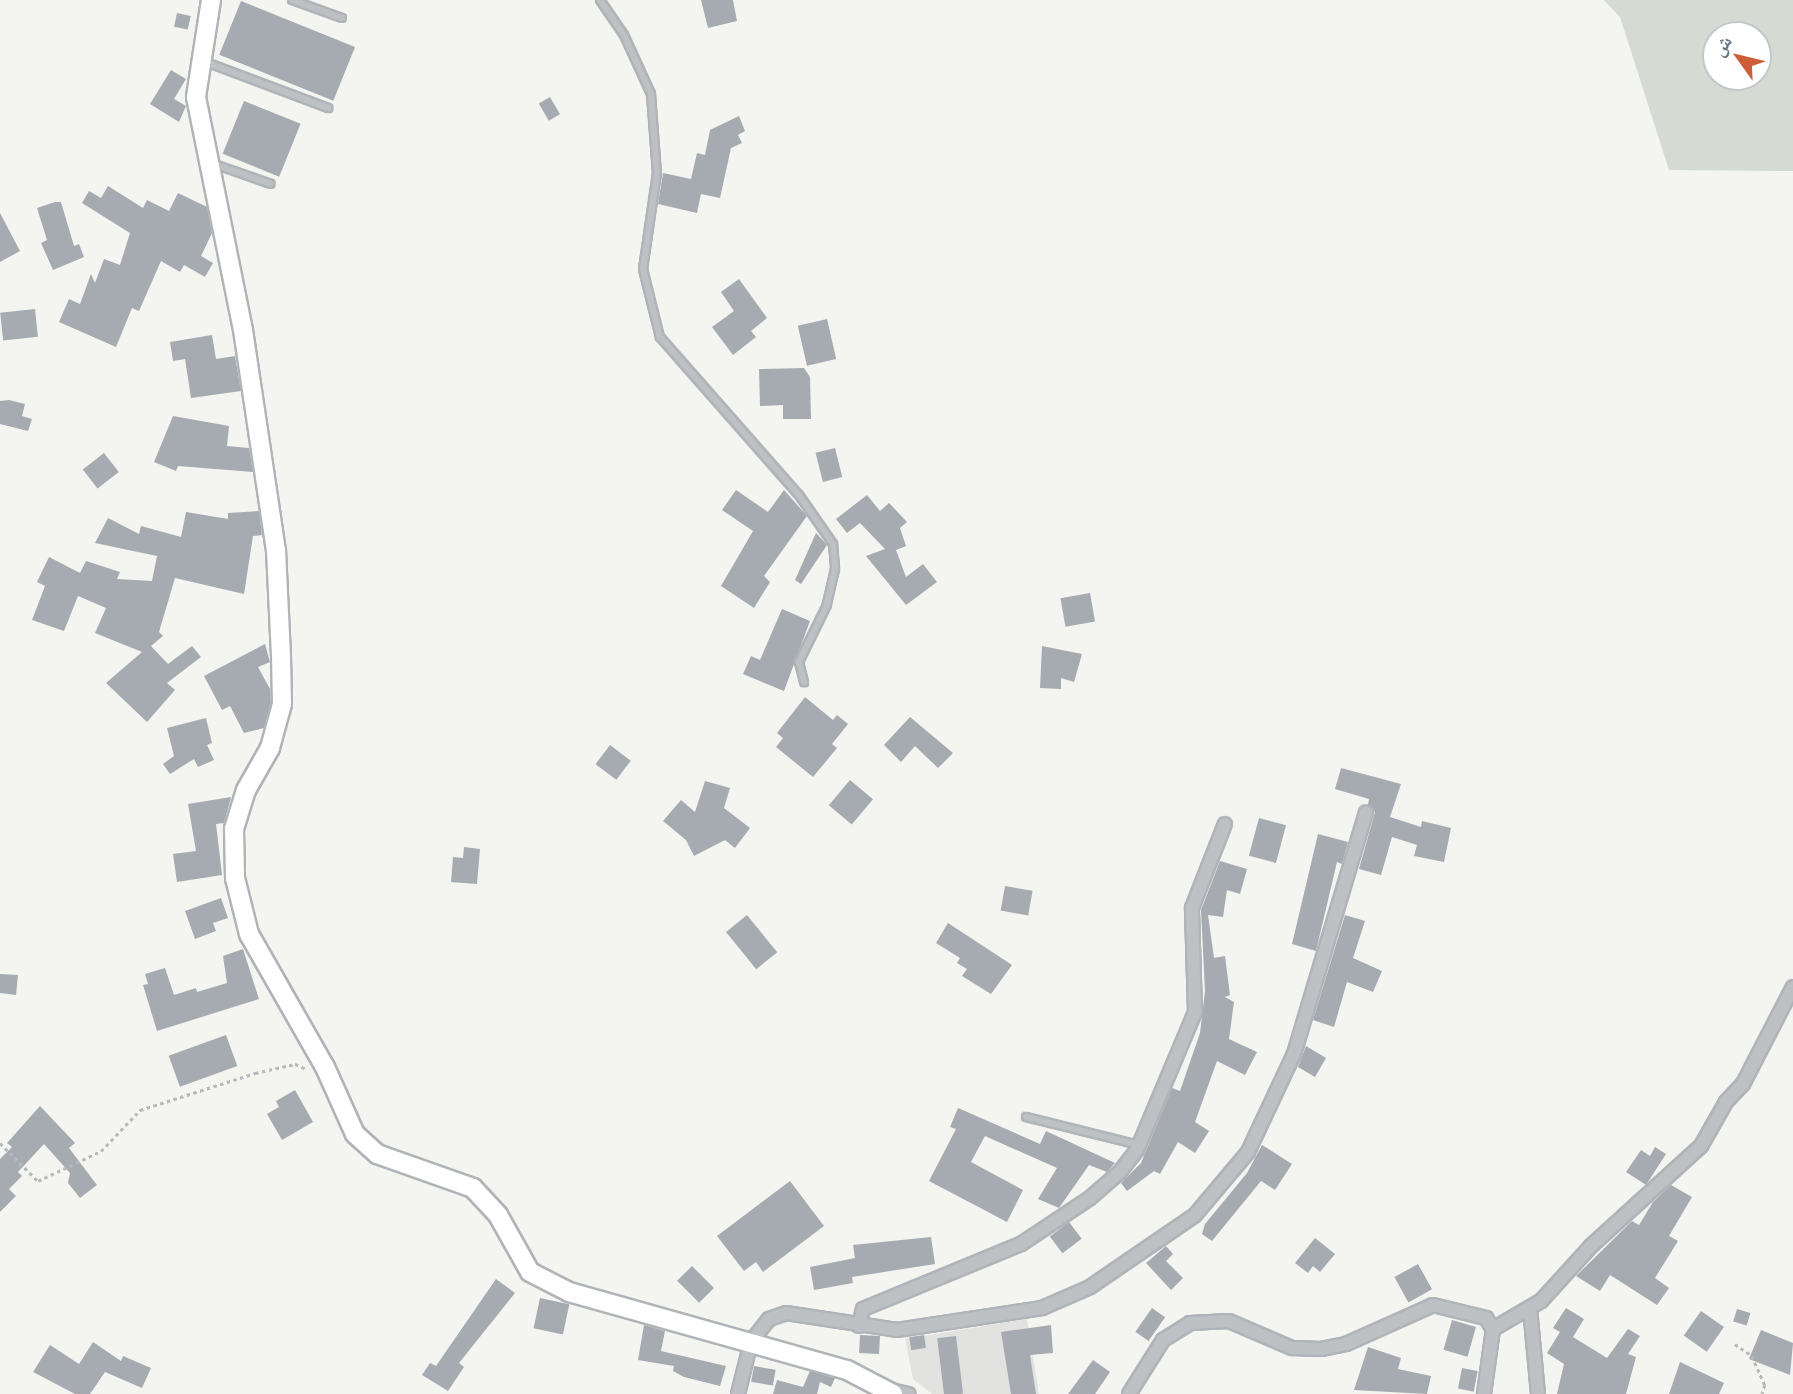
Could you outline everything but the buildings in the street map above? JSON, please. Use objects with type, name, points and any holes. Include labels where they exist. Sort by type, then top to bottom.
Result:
[{"type":"street","points":[[211,0],[196,97],[243,330],[276,551],[281,656],[282,704],[270,748],[246,790],[234,829],[235,878],[249,934],[330,1078],[355,1134],[377,1154],[473,1188],[498,1214],[530,1272],[569,1292],[847,1370],[898,1393]]},
{"type":"street","points":[[738,1394],[751,1342],[769,1319],[786,1313],[897,1330],[1042,1308],[1090,1287],[1195,1216],[1248,1152],[1275,1098],[1298,1041],[1366,813]]},
{"type":"street","points":[[859,1326],[863,1309],[1021,1244],[1090,1198],[1119,1173],[1139,1145],[1195,1012],[1192,908],[1226,824]]},
{"type":"street","points":[[1493,1329],[1530,1308],[1701,1146],[1743,1084],[1793,987]]},
{"type":"street","points":[[1129,1394],[1163,1340],[1190,1323],[1229,1321],[1292,1348],[1321,1349],[1346,1344],[1433,1305],[1486,1318],[1493,1329],[1484,1394]]},
{"type":"street","points":[[1530,1308],[1538,1394]]},
{"type":"lane","points":[[292,0],[342,19]]},
{"type":"lane","points":[[600,0],[624,35],[652,94],[657,173],[643,269],[660,337],[799,495],[833,544],[835,569],[827,605],[799,662],[804,682]]},
{"type":"lane","points":[[201,60],[328,108]]},
{"type":"lane","points":[[209,163],[271,184]]},
{"type":"lane","points":[[1026,1117],[1139,1145]]},
{"type":"path","points":[[0,1143],[38,1181],[100,1151],[139,1110],[295,1064],[330,1078]]},
{"type":"path","points":[[1735,1344],[1752,1356],[1765,1385],[1762,1394]]},
{"type":"shaded area","points":[[1604,0],[1793,0],[1793,171],[1669,170],[1620,17]]},
{"type":"shaded area","points":[[1027,1319],[1039,1394],[932,1394],[913,1379],[905,1339]]}]
